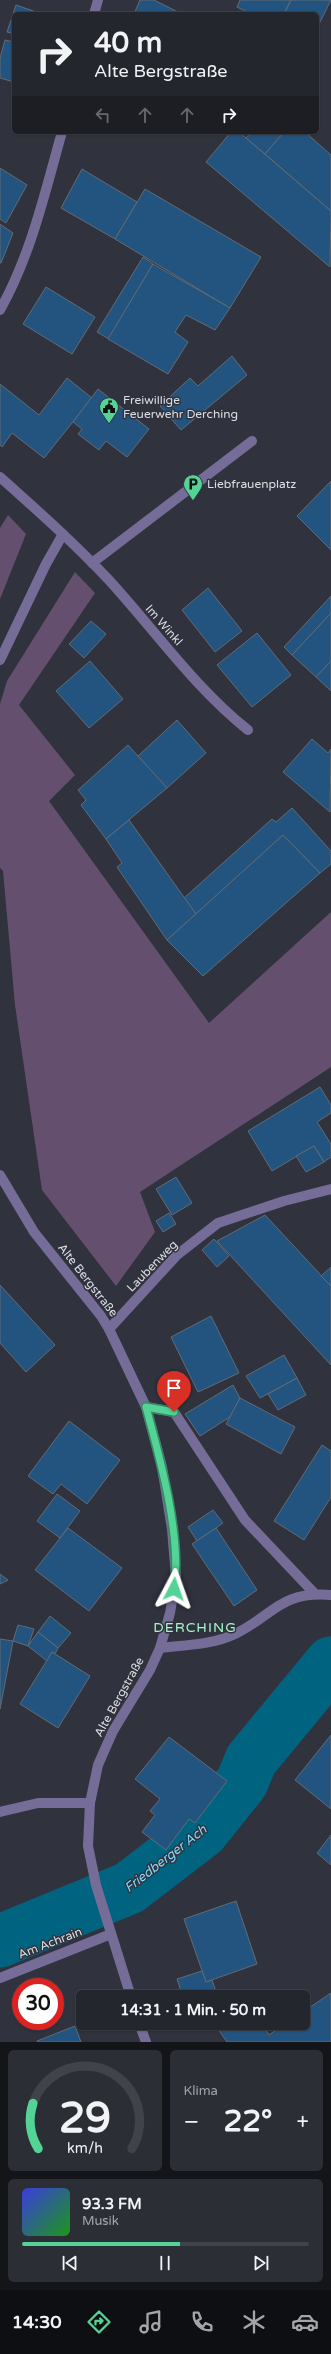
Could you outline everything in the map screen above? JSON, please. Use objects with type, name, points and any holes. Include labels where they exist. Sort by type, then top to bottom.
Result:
[{"type":"street","points":[[95,12],[98,0]]},
{"type":"street","points":[[0,310],[28,249],[46,195],[61,134]]},
{"type":"street","points":[[92,563],[252,440]]},
{"type":"street","points":[[0,476],[63,534],[46,564],[0,660]]},
{"type":"street","name":"Im Winkl","points":[[63,534],[92,563],[223,710],[248,730]]},
{"type":"street","name":"Alte Bergstraße","points":[[0,1175],[34,1232],[101,1316],[109,1329],[146,1407],[162,1467],[172,1529],[176,1577],[170,1613],[160,1648],[150,1670],[113,1731],[98,1765],[90,1803],[88,1846],[96,1885],[129,1990]]},
{"type":"street","name":"Laubenweg","points":[[109,1329],[178,1255],[218,1223],[284,1201],[331,1188]]},
{"type":"street","points":[[146,1407],[174,1412],[245,1520],[315,1594]]},
{"type":"street","points":[[160,1648],[215,1641],[236,1633],[274,1607],[294,1598],[315,1594],[331,1595]]},
{"type":"street","points":[[0,1812],[38,1803],[90,1803]]},
{"type":"street","name":"Am Achrain","points":[[0,1978],[111,1934]]},
{"type":"street","points":[[142,2030],[146,2042]]},
{"type":"shaded area","points":[[8,515],[26,534],[0,599],[0,528]]},
{"type":"shaded area","points":[[75,572],[95,593],[19,705],[75,775],[49,801],[209,1023],[331,912],[331,1067],[140,1192],[155,1232],[116,1286],[42,1190],[15,1005],[3,871],[0,868],[0,704],[7,681]]},
{"type":"building","points":[[140,0],[154,0],[178,12],[135,12]]},
{"type":"building","points":[[240,0],[291,0],[285,12],[247,12],[237,7]]},
{"type":"building","points":[[291,0],[331,0],[319,24],[319,12],[285,12]]},
{"type":"building","points":[[16,5],[36,12],[14,12]]},
{"type":"building","points":[[12,17],[12,33],[7,32]]},
{"type":"building","points":[[5,40],[12,42],[12,81],[0,78],[0,58]]},
{"type":"building","points":[[229,134],[241,134],[331,211],[330,267],[206,162]]},
{"type":"building","points":[[249,134],[282,134],[265,154],[246,138]]},
{"type":"building","points":[[282,134],[307,134],[331,155],[331,211],[265,154]]},
{"type":"building","points":[[0,168],[27,185],[6,223],[0,219]]},
{"type":"building","points":[[82,169],[137,202],[115,239],[61,208]]},
{"type":"building","points":[[145,189],[261,257],[230,308],[115,239]]},
{"type":"building","points":[[0,224],[13,233],[1,263],[0,263]]},
{"type":"building","points":[[143,257],[153,264],[109,339],[97,332]]},
{"type":"building","points":[[153,264],[230,308],[215,330],[186,315],[175,332],[188,342],[168,374],[108,339]]},
{"type":"building","points":[[46,287],[95,317],[72,354],[23,324]]},
{"type":"building","points":[[232,356],[247,375],[181,430],[160,406],[190,378],[198,386]]},
{"type":"building","points":[[67,378],[92,398],[44,458],[12,433],[2,447],[0,445],[0,384],[39,415]]},
{"type":"building","name":"Freiwillige Feuerwehr Derching","points":[[98,389],[149,429],[127,457],[106,441],[99,450],[78,434],[82,429],[73,422]]},
{"type":"building","points":[[331,481],[331,550],[297,516]]},
{"type":"building","points":[[208,588],[242,631],[215,652],[182,610]]},
{"type":"building","points":[[331,596],[331,613],[292,655],[284,647]]},
{"type":"building","points":[[331,613],[331,661],[316,677],[292,655]]},
{"type":"building","points":[[91,621],[106,634],[84,658],[69,644]]},
{"type":"building","points":[[257,633],[291,675],[252,707],[217,665]]},
{"type":"building","points":[[90,661],[123,699],[89,728],[56,691]]},
{"type":"building","points":[[331,661],[331,691],[316,677]]},
{"type":"building","points":[[177,720],[206,753],[167,788],[138,756]]},
{"type":"building","points":[[312,739],[328,753],[331,749],[330,812],[283,772]]},
{"type":"building","points":[[128,745],[167,788],[106,839],[81,805],[86,800],[78,790]]},
{"type":"building","points":[[292,808],[331,851],[331,864],[320,873],[283,835],[196,914],[184,898],[272,819],[276,822]]},
{"type":"building","points":[[129,820],[196,914],[167,940],[117,867],[122,863],[106,839]]},
{"type":"building","points":[[283,835],[320,873],[203,976],[167,940]]},
{"type":"building","points":[[320,1087],[331,1105],[331,1113],[317,1122],[331,1144],[331,1157],[324,1162],[314,1146],[272,1171],[248,1131]]},
{"type":"building","points":[[314,1146],[324,1162],[306,1172],[296,1156]]},
{"type":"building","points":[[176,1177],[192,1203],[172,1215],[156,1189]]},
{"type":"building","points":[[169,1213],[176,1224],[163,1232],[156,1221]]},
{"type":"building","points":[[265,1215],[331,1286],[331,1365],[217,1241]]},
{"type":"building","points":[[214,1239],[229,1256],[217,1267],[202,1250]]},
{"type":"building","points":[[331,1267],[331,1286],[321,1276]]},
{"type":"building","points":[[0,1285],[55,1345],[26,1372],[0,1343]]},
{"type":"building","points":[[211,1316],[239,1373],[198,1392],[171,1337]]},
{"type":"building","points":[[284,1355],[297,1378],[260,1398],[246,1376]]},
{"type":"building","points":[[297,1378],[306,1395],[278,1410],[268,1394]]},
{"type":"building","points":[[233,1385],[240,1398],[230,1417],[200,1436],[185,1414]]},
{"type":"building","points":[[240,1398],[295,1427],[281,1454],[226,1424]]},
{"type":"building","points":[[69,1421],[120,1460],[87,1504],[61,1484],[53,1494],[28,1476]]},
{"type":"building","points":[[322,1445],[331,1451],[331,1497],[304,1540],[274,1521]]},
{"type":"building","points":[[57,1494],[80,1511],[60,1538],[37,1521]]},
{"type":"building","points":[[213,1510],[223,1523],[197,1541],[188,1527]]},
{"type":"building","points":[[68,1528],[122,1568],[89,1611],[35,1570]]},
{"type":"building","points":[[216,1528],[257,1590],[234,1606],[192,1544]]},
{"type":"building","points":[[0,1574],[8,1580],[0,1584]]},
{"type":"building","points":[[50,1616],[71,1633],[58,1648],[38,1632]]},
{"type":"building","points":[[18,1625],[34,1629],[28,1646],[13,1641]]},
{"type":"building","points":[[38,1632],[58,1648],[55,1654],[52,1652],[47,1661],[28,1646]]},
{"type":"building","points":[[0,1639],[13,1641],[0,1709]]},
{"type":"building","points":[[52,1652],[90,1676],[58,1728],[20,1704]]},
{"type":"building","points":[[331,1735],[331,1809],[295,1780]]},
{"type":"building","points":[[169,1737],[227,1781],[195,1823],[189,1819],[166,1850],[142,1832],[155,1815],[150,1811],[160,1799],[135,1779]]},
{"type":"building","points":[[331,1835],[331,1865],[317,1853]]},
{"type":"building","points":[[236,1901],[257,1964],[206,1982],[184,1919]]},
{"type":"building","points":[[202,1971],[206,1982],[212,1980],[216,1990],[181,1990],[177,1979]]},
{"type":"building","points":[[331,1993],[331,2042],[227,2042],[219,2030],[266,2030],[269,2035],[276,2030],[310,2030],[310,2007]]},
{"type":"building","points":[[75,2026],[81,2042],[37,2042]]},
{"type":"waterway","name":"Friedberger Ach","points":[[0,1941],[129,1888],[202,1832],[242,1782],[251,1760],[331,1663]]},
{"type":"place","name":"Freiwillige Feuerwehr Derching","points":[[109,424]]},
{"type":"place","name":"Liebfrauenplatz","points":[[193,501]]},
{"type":"district","name":"DERCHING","points":[[195,1627]]},
{"type":"route","points":[[174,1412],[146,1407],[162,1467],[172,1529],[176,1577],[174,1589]]}]
